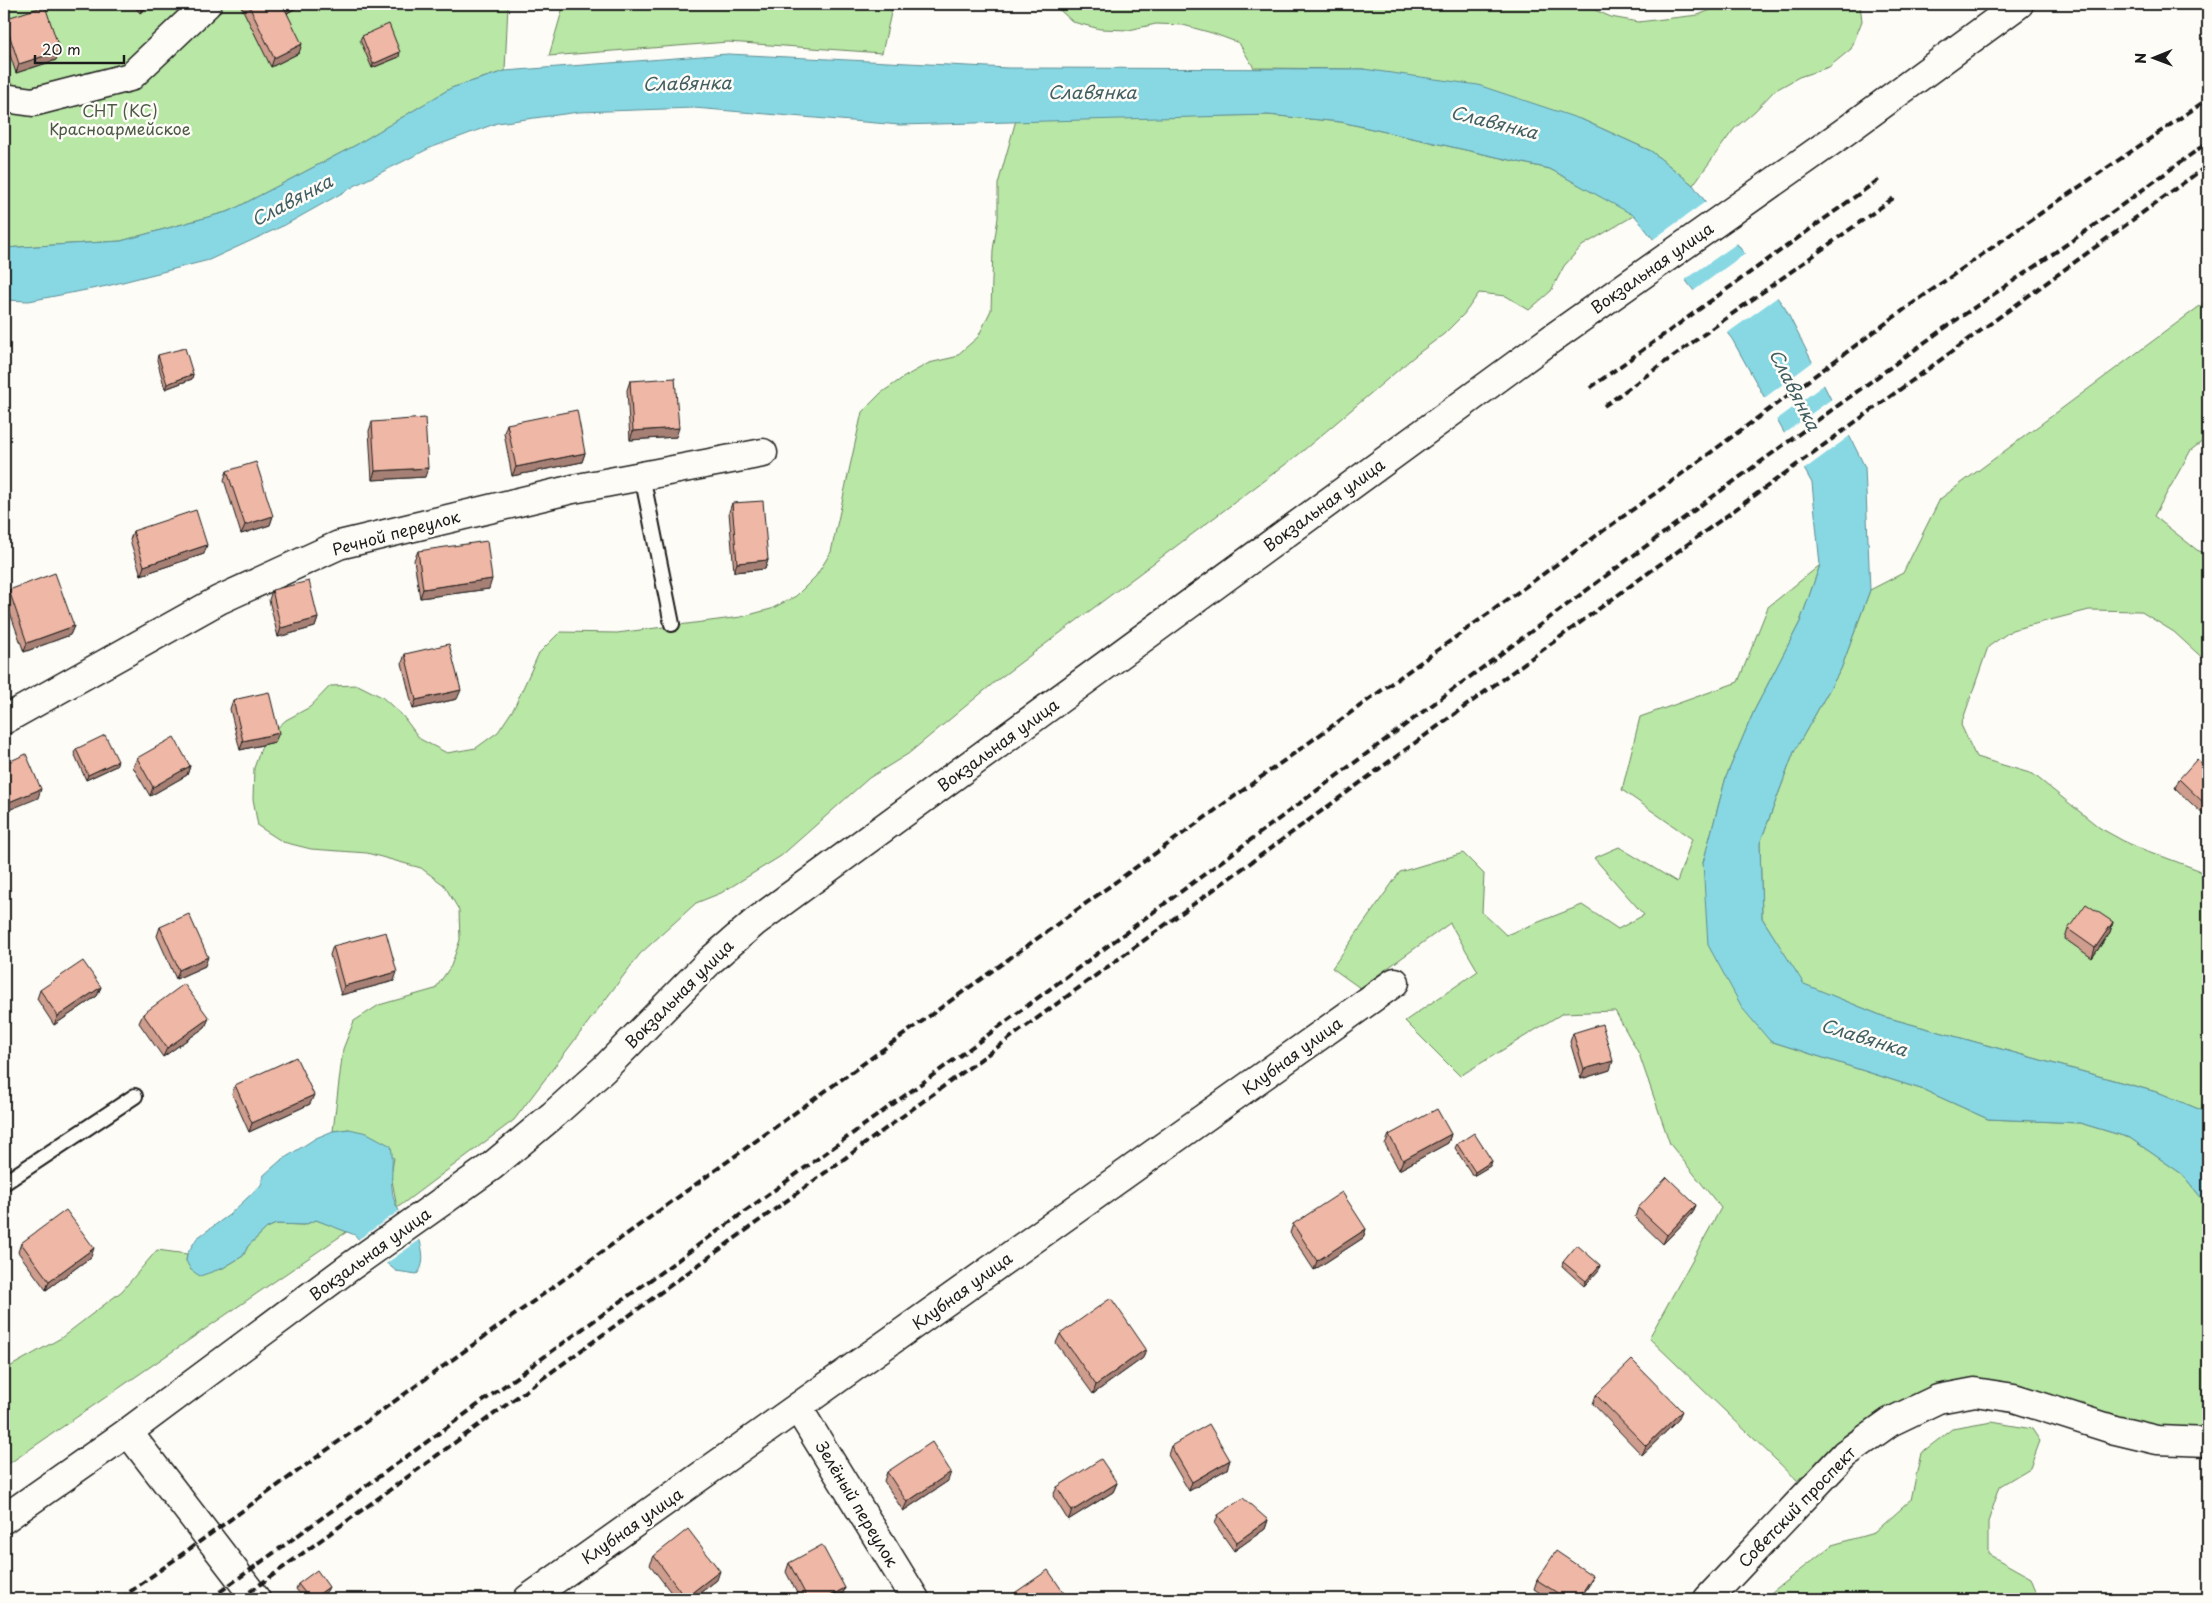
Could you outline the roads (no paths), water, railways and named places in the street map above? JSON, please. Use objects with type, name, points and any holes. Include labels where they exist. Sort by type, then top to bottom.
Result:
[{"type":"street","points":[[4,98],[33,102],[130,77],[207,4]]},
{"type":"street","name":"Вокзальная улица","points":[[4,1519],[128,1432],[351,1266],[492,1166],[604,1069],[711,960],[755,922],[1554,337],[1843,133],[2019,4]]},
{"type":"street","name":"Речной переулок","points":[[4,720],[219,600],[339,545],[573,489],[763,453]]},
{"type":"street","name":"Клубная улица","points":[[528,1599],[1395,982]]},
{"type":"street","name":"Советский проспект","points":[[1708,1599],[1845,1454],[1890,1422],[1938,1399],[1975,1392],[2014,1398],[2132,1434],[2158,1440],[2208,1442]]},
{"type":"street","name":"Зелёный переулок","points":[[798,1408],[915,1599]]},
{"type":"street","points":[[128,1432],[256,1599]]},
{"type":"lane","points":[[642,476],[672,624]]},
{"type":"lane","points":[[4,1183],[135,1096]]},
{"type":"water","name":"Славянка","points":[[728,54],[1008,68],[1363,69],[1478,85],[1583,120],[1651,151],[1693,185],[1785,308],[1865,467],[1870,590],[1841,669],[1794,752],[1760,843],[1762,918],[1804,984],[1885,1017],[2160,1093],[2208,1113],[2208,1206],[2182,1174],[2130,1138],[2080,1123],[1988,1119],[1924,1090],[1770,1041],[1743,1009],[1708,945],[1703,863],[1726,777],[1754,711],[1800,622],[1820,565],[1812,483],[1732,339],[1635,216],[1550,169],[1341,122],[1268,115],[900,125],[694,108],[579,112],[497,123],[430,148],[358,184],[285,225],[209,260],[107,286],[29,301],[4,300],[4,248],[121,241],[230,211],[356,145],[451,88],[505,71]]},
{"type":"water","points":[[349,1129],[367,1133],[391,1146],[392,1192],[394,1199],[399,1210],[414,1228],[422,1247],[422,1265],[417,1274],[396,1271],[355,1235],[316,1220],[304,1225],[276,1224],[267,1228],[248,1246],[243,1256],[223,1268],[200,1276],[191,1270],[186,1261],[187,1254],[197,1238],[229,1215],[261,1185],[264,1175],[280,1161],[316,1138],[333,1131]]},
{"type":"railway","points":[[120,1599],[1664,487],[1905,309],[2208,99]]},
{"type":"railway","points":[[210,1599],[969,1049],[1700,506],[1943,329],[2092,227],[2208,142]]},
{"type":"railway","points":[[240,1599],[2208,165]]},
{"type":"railway","points":[[1590,388],[1881,178]]},
{"type":"railway","points":[[1604,406],[1895,197]]},
{"type":"park label","name":"СНТ (КС) Красноармейское","points":[[120,120]]}]
